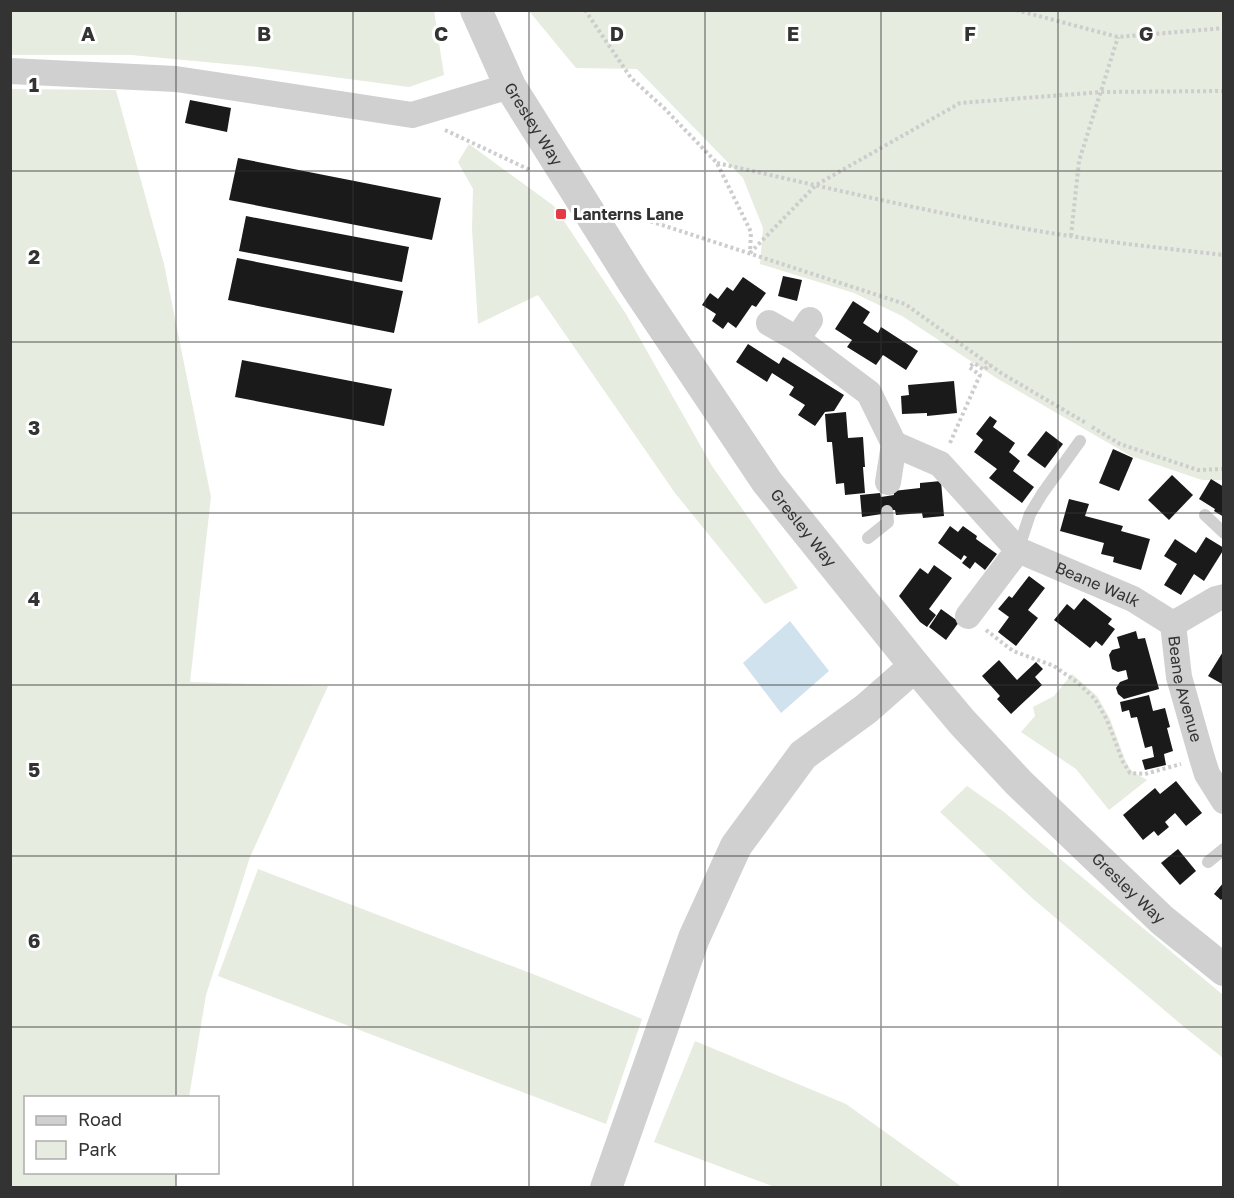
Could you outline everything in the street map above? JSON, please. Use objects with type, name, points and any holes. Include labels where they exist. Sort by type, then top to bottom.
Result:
[{"type":"street","name":"Gresley Way","points":[[476,10],[510,86],[633,282],[767,482],[915,666],[1018,783],[1162,920],[1224,970]]},
{"type":"street","points":[[10,70],[176,79],[412,115],[510,86]]},
{"type":"street","points":[[769,323],[803,329],[869,393],[894,444],[887,489]]},
{"type":"street","name":"Beane Walk","points":[[894,444],[940,464],[1018,550],[1133,598],[1173,624]]},
{"type":"street","points":[[968,616],[1018,550]]},
{"type":"street","name":"Beane Avenue","points":[[1224,597],[1216,599],[1173,624],[1179,677],[1224,801]]},
{"type":"street","points":[[606,1188],[694,938],[736,846],[802,755],[866,709],[915,666]]},
{"type":"lane","points":[[1018,550],[1030,514],[1080,441]]},
{"type":"lane","points":[[868,538],[888,522],[887,511]]},
{"type":"lane","points":[[1205,515],[1224,534]]},
{"type":"lane","points":[[1208,862],[1224,849]]},
{"type":"path","points":[[585,10],[631,78],[664,108],[717,163],[751,232],[750,253]]},
{"type":"path","points":[[1016,10],[1118,37],[1224,28]]},
{"type":"path","points":[[1071,236],[1079,161],[1118,37]]},
{"type":"path","points":[[750,253],[816,185],[960,103],[1102,92],[1224,91]]},
{"type":"path","points":[[412,115],[537,173]]},
{"type":"path","points":[[717,163],[928,210],[1071,236],[1224,255]]},
{"type":"path","points":[[614,209],[904,304],[1001,373],[1120,444],[1198,470],[1224,469]]},
{"type":"path","points":[[940,464],[980,375],[969,367],[974,363],[984,370],[990,364]]},
{"type":"path","points":[[968,616],[1013,651],[1054,666],[1078,683],[1095,699],[1107,720],[1123,762],[1130,773],[1145,774],[1211,767]]},
{"type":"green space","points":[[11,11],[434,11],[444,75],[409,87],[258,67],[131,55],[11,55]]},
{"type":"green space","points":[[529,11],[1223,11],[1223,480],[1202,480],[1131,456],[998,379],[902,316],[854,293],[760,264],[763,228],[743,178],[637,69],[576,68]]},
{"type":"green space","points":[[11,89],[116,90],[164,264],[211,497],[190,682],[328,686],[250,857],[206,995],[189,1096],[24,1096],[24,1174],[177,1174],[175,1187],[11,1187]]},
{"type":"green space","points":[[469,144],[554,206],[626,314],[712,466],[798,588],[765,604],[675,493],[538,295],[478,324],[472,229],[473,189],[458,162]]},
{"type":"green space","points":[[1072,674],[1097,696],[1110,719],[1131,771],[1147,780],[1109,810],[1076,769],[1021,732],[1035,716],[1033,707],[1054,696]]},
{"type":"green space","points":[[967,786],[1004,812],[1223,995],[1223,1058],[1031,897],[940,812]]},
{"type":"green space","points":[[258,869],[543,978],[642,1019],[606,1124],[218,976]]},
{"type":"green space","points":[[695,1041],[846,1104],[962,1187],[775,1187],[654,1142]]},
{"type":"water","points":[[790,621],[829,671],[781,713],[743,663]]},
{"type":"building","points":[[190,100],[231,108],[227,132],[185,123]]},
{"type":"building","points":[[238,158],[441,198],[432,240],[229,200]]},
{"type":"building","points":[[246,216],[409,247],[402,282],[239,251]]},
{"type":"building","points":[[237,258],[403,291],[394,333],[228,300]]},
{"type":"building","points":[[783,276],[802,280],[797,301],[778,296]]},
{"type":"building","points":[[743,277],[766,293],[756,307],[752,305],[736,328],[728,322],[723,329],[712,321],[716,314],[702,305],[710,293],[718,299],[727,287],[733,291]]},
{"type":"building","points":[[853,301],[870,312],[863,323],[878,333],[881,327],[918,351],[906,370],[883,355],[876,365],[847,347],[852,340],[835,329]]},
{"type":"building","points":[[748,344],[779,364],[783,357],[844,395],[834,411],[825,412],[815,426],[798,415],[805,405],[789,395],[794,387],[772,373],[767,382],[736,362]]},
{"type":"building","points":[[242,360],[392,389],[384,426],[235,397]]},
{"type":"building","points":[[954,381],[957,413],[927,416],[927,413],[902,414],[901,396],[909,395],[908,385]]},
{"type":"building","points":[[846,412],[848,438],[863,437],[865,493],[845,495],[844,483],[836,484],[832,442],[827,442],[825,414]]},
{"type":"building","points":[[990,416],[997,421],[993,427],[1015,443],[1009,452],[1020,461],[1013,471],[1034,487],[1022,503],[989,478],[997,469],[974,452],[983,440],[976,434]]},
{"type":"building","points":[[1046,431],[1063,444],[1045,468],[1027,455]]},
{"type":"building","points":[[1113,449],[1133,458],[1119,491],[1099,483]]},
{"type":"building","points":[[1172,475],[1193,495],[1169,520],[1148,500]]},
{"type":"building","points":[[1211,479],[1224,487],[1224,517],[1199,499]]},
{"type":"building","points":[[941,481],[944,516],[923,518],[922,513],[896,515],[895,510],[862,517],[860,495],[880,493],[881,497],[894,495],[893,491],[920,488],[920,483]]},
{"type":"building","points":[[1069,499],[1089,504],[1085,516],[1123,526],[1121,531],[1150,539],[1141,570],[1113,562],[1114,557],[1101,554],[1104,543],[1060,531]]},
{"type":"building","points":[[950,526],[958,532],[963,526],[997,554],[985,570],[975,562],[970,569],[962,563],[967,557],[964,555],[961,560],[938,543]]},
{"type":"building","points":[[1206,537],[1224,549],[1204,581],[1194,574],[1181,595],[1164,585],[1177,564],[1164,556],[1175,539],[1196,553]]},
{"type":"building","points":[[934,565],[952,578],[929,609],[936,615],[927,627],[920,622],[899,596],[920,568],[928,574]]},
{"type":"building","points":[[1029,576],[1045,588],[1028,610],[1038,618],[1016,646],[998,632],[1009,617],[998,609],[1009,596],[1012,598]]},
{"type":"building","points":[[1084,598],[1112,619],[1108,624],[1115,629],[1102,646],[1096,641],[1090,648],[1054,620],[1067,604],[1074,610]]},
{"type":"building","points":[[941,609],[959,622],[946,640],[929,627]]},
{"type":"building","points":[[1136,631],[1138,639],[1145,638],[1159,689],[1124,699],[1118,694],[1116,688],[1120,682],[1128,679],[1126,670],[1118,672],[1112,669],[1109,655],[1112,650],[1120,648],[1117,637]]},
{"type":"building","points":[[1224,650],[1224,685],[1208,676]]},
{"type":"building","points":[[999,660],[1017,680],[1036,662],[1043,669],[1035,677],[1042,685],[1011,714],[997,699],[1000,696],[982,676]]},
{"type":"building","points":[[1149,695],[1153,711],[1165,708],[1173,751],[1164,754],[1166,765],[1145,770],[1142,760],[1154,757],[1152,746],[1145,748],[1137,717],[1131,718],[1129,710],[1122,712],[1120,702]]},
{"type":"building","points":[[1176,781],[1202,813],[1186,826],[1175,813],[1165,822],[1169,827],[1158,836],[1154,831],[1143,840],[1123,815],[1155,788],[1160,794]]},
{"type":"building","points":[[1178,849],[1196,871],[1180,885],[1161,863]]},
{"type":"building","points":[[1224,882],[1224,897],[1221,900],[1214,894]]},
{"type":"place","name":"Lanterns Lane","points":[[561,214]]}]
